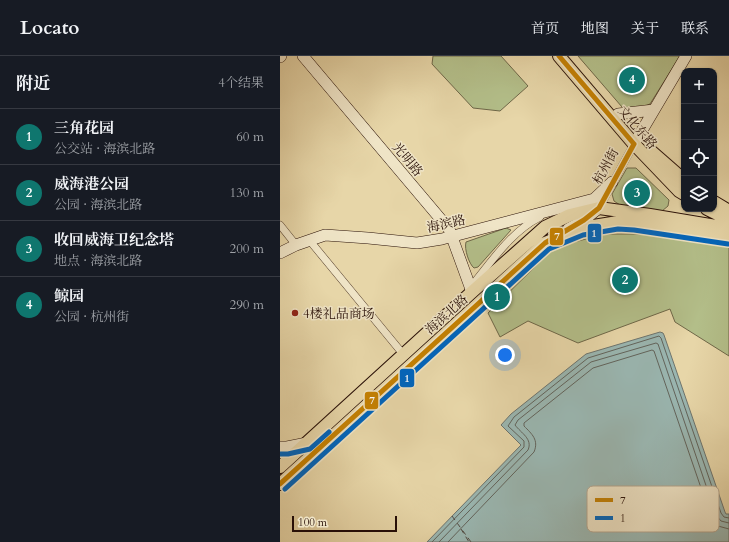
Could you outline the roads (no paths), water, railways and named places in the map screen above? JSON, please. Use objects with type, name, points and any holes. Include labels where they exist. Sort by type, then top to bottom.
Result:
[{"type":"main road","name":"光明路","points":[[303,56],[450,229],[471,289]]},
{"type":"main road","name":"文化东路","points":[[559,56],[681,192]]},
{"type":"main road","points":[[569,56],[618,114],[636,141],[681,178]]},
{"type":"main road","name":"杭州街","points":[[636,141],[686,56]]},
{"type":"main road","points":[[618,114],[654,110]]},
{"type":"main road","name":"海滨路","points":[[280,253],[326,235],[417,243],[453,236],[594,199],[612,182]]},
{"type":"main road","points":[[717,204],[729,211]]},
{"type":"main road","points":[[545,243],[584,220],[599,208]]},
{"type":"main road","name":"海滨北路","points":[[280,467],[437,324],[471,289],[545,227],[570,215],[599,208],[729,228]]},
{"type":"main road","points":[[713,212],[729,220]]},
{"type":"main road","name":"海滨北路","points":[[280,484],[545,243],[581,228],[618,222],[635,223],[729,237]]},
{"type":"main road","points":[[280,448],[306,443]]},
{"type":"street","name":"杭州街","points":[[599,208],[636,141]]},
{"type":"street","points":[[471,289],[497,254],[528,223],[556,209]]},
{"type":"street","points":[[280,225],[296,246]]},
{"type":"street","points":[[310,241],[404,354]]},
{"type":"water","points":[[660,332],[663,333],[716,486],[587,486],[587,532],[719,532],[719,495],[726,514],[729,514],[729,542],[427,542],[521,445],[501,425],[511,414],[586,354]]},
{"type":"place","name":"鲸园","points":[[632,80]]},
{"type":"place","name":"收回威海卫纪念塔","points":[[637,193]]},
{"type":"place","name":"威海港公园","points":[[625,280]]},
{"type":"place","name":"三角花园","points":[[497,297]]},
{"type":"place","name":"4楼礼品商场","points":[[295,313]]}]
